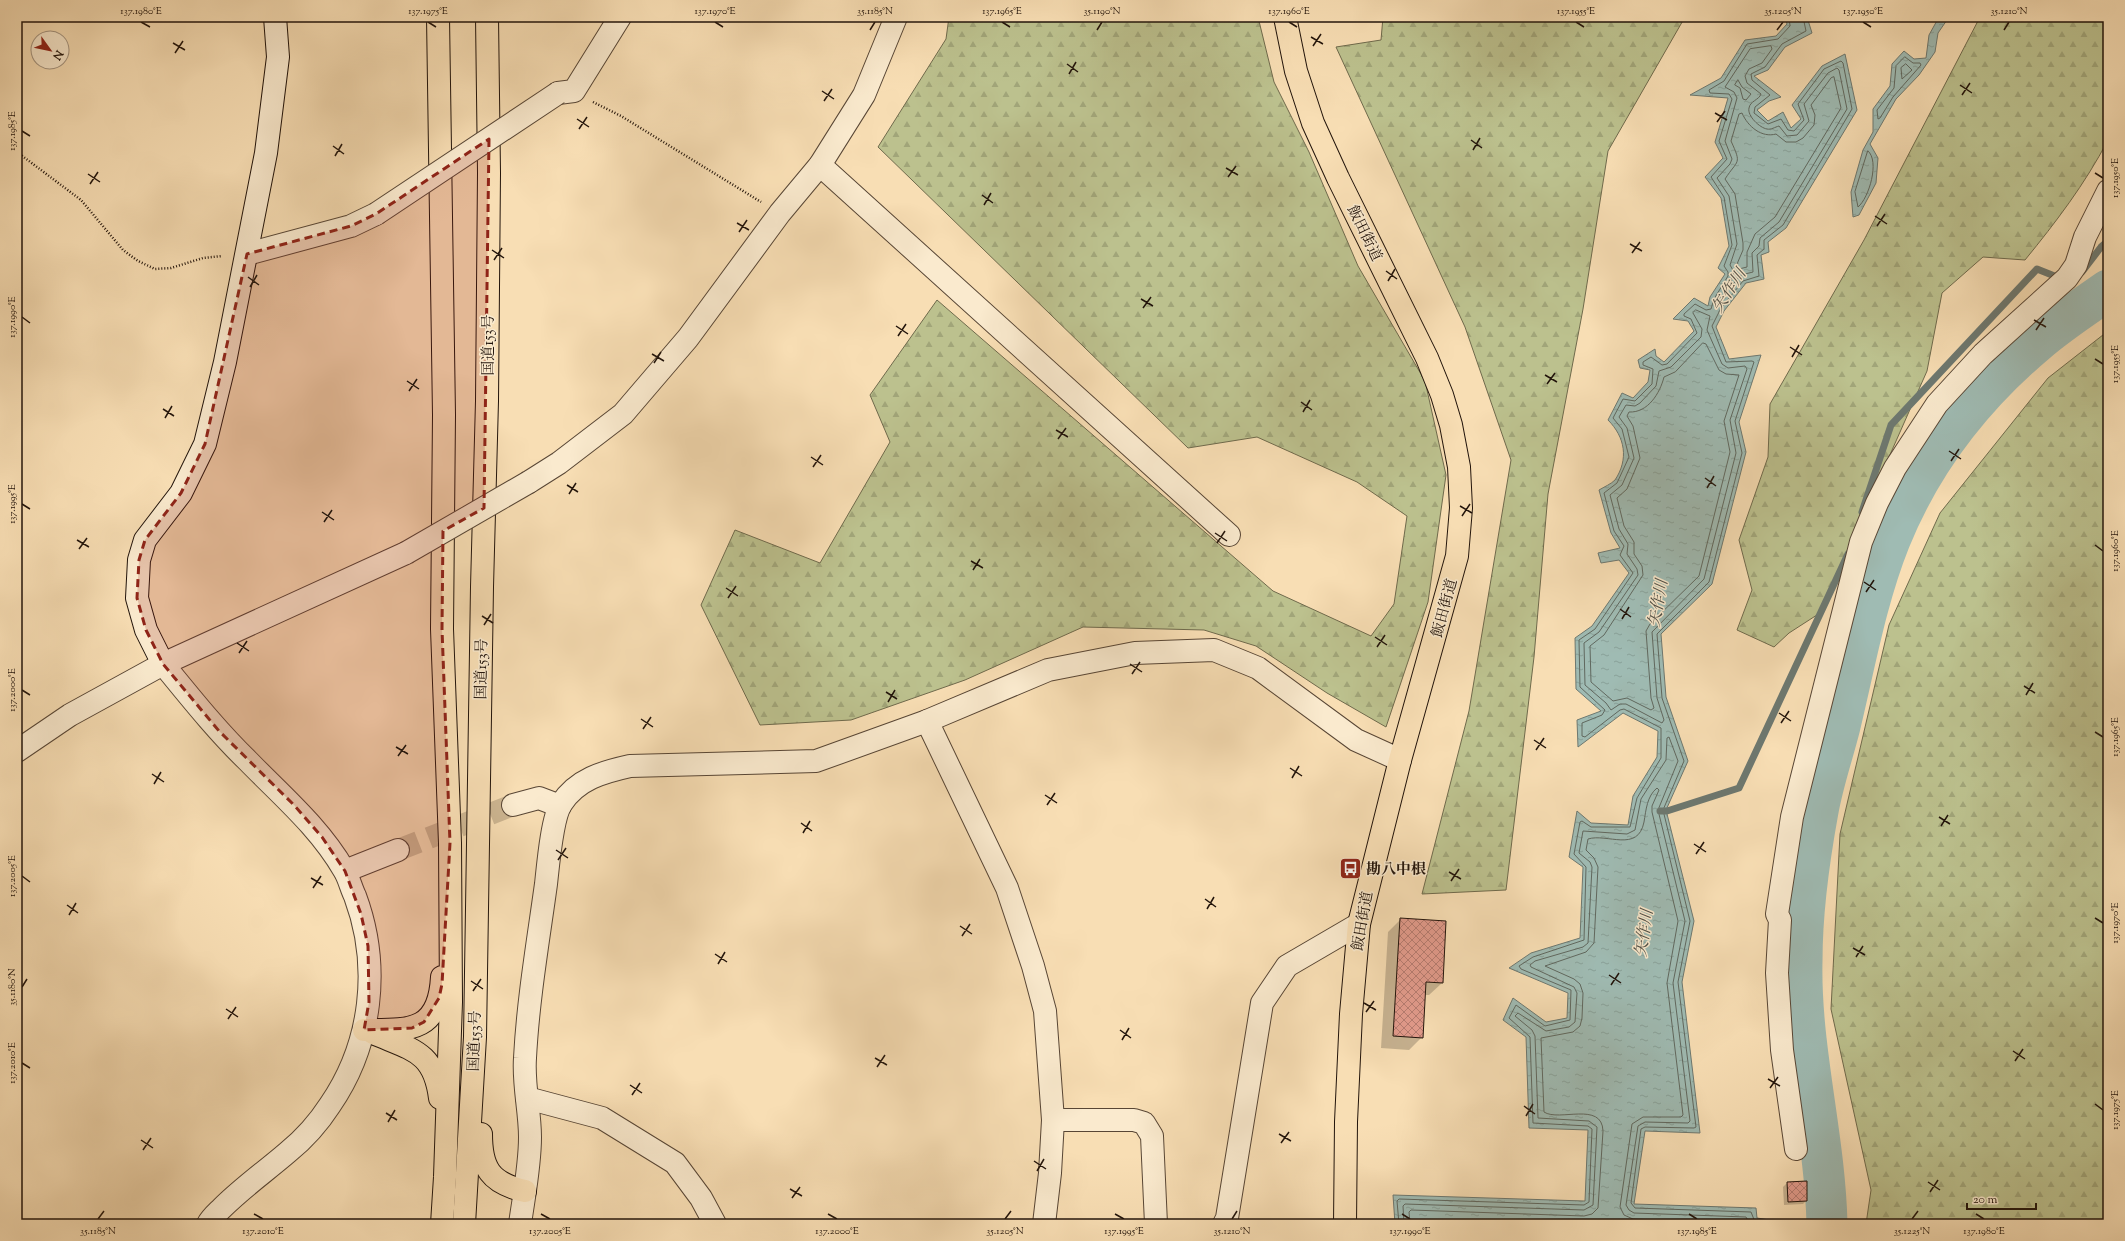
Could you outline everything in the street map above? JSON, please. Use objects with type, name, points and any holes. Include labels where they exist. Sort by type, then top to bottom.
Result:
[{"type":"highway","name":"国道153号","points":[[438,17],[444,415],[442,629],[450,843],[451,1002],[442,1224]]},
{"type":"highway","name":"国道153号","points":[[464,1224],[474,1037],[487,393],[489,173],[487,17]]},
{"type":"highway","name":"飯田街道","points":[[1286,17],[1296,71],[1313,123],[1338,178],[1427,358],[1442,395],[1451,425],[1459,467],[1461,508],[1457,556],[1400,760],[1359,924],[1350,1014],[1345,1224]]},
{"type":"highway","points":[[364,1030],[412,1028],[424,1022],[433,1011],[439,998],[450,843]]},
{"type":"highway","points":[[364,1030],[415,1051],[426,1059],[434,1070],[440,1100],[445,1177]]},
{"type":"highway","points":[[474,1037],[481,1091],[481,1153],[484,1164],[490,1173],[501,1181],[513,1188],[525,1191]]},
{"type":"street","points":[[208,1224],[239,1191],[289,1152],[310,1131],[330,1106],[355,1059],[364,1030],[369,1002],[368,946],[361,914],[345,871],[322,837],[298,810],[219,731],[163,664],[146,630],[137,598],[139,560],[145,540],[181,493],[204,444],[225,362],[266,152],[278,57],[275,17]]},
{"type":"street","points":[[247,254],[351,226],[376,214],[566,92],[620,17]]},
{"type":"street","points":[[17,751],[70,716],[163,664],[406,553],[559,464],[622,414],[688,338],[780,214],[820,165],[864,95],[896,17]]},
{"type":"street","points":[[820,165],[1229,535]]},
{"type":"street","points":[[1796,1149],[1782,1050],[1777,973],[1780,920],[1777,914],[1792,817],[1861,542],[1895,468],[1919,429],[1937,404],[1984,354],[2068,278],[2076,265],[2085,237],[2108,191]]},
{"type":"street","points":[[520,1224],[529,1167],[530,1136],[525,1060],[529,1013],[553,835],[560,806],[571,790],[589,778],[606,771],[630,766],[816,761],[927,721],[1048,670],[1135,653],[1214,650],[1258,668],[1356,740],[1400,760]]},
{"type":"street","points":[[927,721],[1006,888],[1033,966],[1045,1011],[1053,1120],[1050,1173],[1044,1224]]},
{"type":"street","points":[[513,804],[539,798],[560,806]]},
{"type":"street","points":[[345,871],[398,850]]},
{"type":"street","points":[[1224,1224],[1227,1218],[1262,1003],[1287,966],[1359,924]]},
{"type":"street","points":[[527,1098],[602,1118],[675,1163],[701,1198],[715,1224]]},
{"type":"street","points":[[1053,1120],[1134,1120],[1144,1123],[1152,1136],[1156,1224]]},
{"type":"path","points":[[566,92],[621,116],[780,214]]},
{"type":"path","points":[[17,152],[81,200],[123,250],[138,261],[155,269],[172,268],[203,258],[247,254]]},
{"type":"highlighted area","points":[[489,139],[484,508],[443,531],[442,629],[450,843],[442,984],[439,998],[424,1022],[412,1028],[364,1030],[369,1002],[368,946],[361,914],[345,871],[322,837],[294,805],[219,731],[163,664],[146,630],[137,598],[139,560],[145,540],[181,493],[205,444],[247,254],[351,226],[376,214]]},
{"type":"green space","points":[[949,17],[1258,17],[1274,82],[1309,152],[1358,266],[1425,381],[1446,475],[1428,602],[1386,727],[1327,693],[1256,646],[1204,630],[1083,627],[965,680],[851,720],[760,725],[701,605],[735,530],[820,563],[890,442],[870,395],[937,300],[1273,591],[1371,636],[1394,604],[1407,516],[1357,482],[1257,437],[1188,448],[878,147],[946,39]]},
{"type":"green space","points":[[1383,17],[1685,17],[1608,151],[1583,309],[1548,494],[1534,657],[1506,890],[1422,894],[1469,711],[1511,460],[1465,327],[1336,47],[1381,40]]},
{"type":"green space","points":[[1980,17],[2108,17],[2108,140],[2090,172],[2070,202],[2025,260],[1983,257],[1942,293],[1927,371],[1820,613],[1789,633],[1774,647],[1737,630],[1752,590],[1739,540],[1768,457],[1770,404],[1864,240]]},
{"type":"green space","points":[[2108,331],[2108,1224],[1866,1224],[1871,1190],[1831,1009],[1840,834],[1889,625],[1940,513],[2048,378]]},
{"type":"water","points":[[1785,17],[1807,17],[1812,33],[1785,47],[1768,70],[1754,76],[1781,97],[1769,101],[1757,110],[1768,121],[1783,112],[1791,128],[1801,119],[1792,105],[1822,66],[1845,54],[1857,110],[1786,228],[1768,242],[1769,252],[1761,255],[1764,279],[1746,283],[1724,311],[1716,327],[1729,359],[1761,355],[1739,422],[1746,452],[1712,584],[1661,634],[1666,697],[1688,761],[1666,810],[1694,921],[1682,982],[1700,1133],[1645,1131],[1634,1204],[1756,1208],[1757,1218],[1782,1222],[1782,1224],[1395,1224],[1393,1195],[1585,1201],[1588,1130],[1529,1128],[1526,1037],[1503,1020],[1513,998],[1546,1022],[1567,1018],[1568,993],[1509,968],[1531,953],[1580,938],[1583,867],[1569,857],[1577,811],[1591,823],[1628,825],[1633,796],[1657,757],[1658,731],[1623,713],[1578,747],[1577,720],[1601,711],[1576,689],[1575,638],[1592,626],[1629,573],[1619,560],[1601,563],[1598,553],[1620,548],[1611,533],[1599,490],[1615,480],[1622,464],[1623,448],[1621,441],[1614,427],[1608,420],[1622,393],[1633,398],[1648,382],[1650,370],[1640,368],[1638,360],[1655,349],[1656,356],[1664,362],[1694,331],[1688,321],[1673,319],[1694,298],[1708,306],[1710,297],[1725,274],[1718,268],[1729,246],[1721,198],[1705,177],[1723,158],[1715,142],[1728,98],[1690,95],[1721,78],[1745,40],[1776,36],[1787,24]]},
{"type":"water","points":[[1939,17],[1949,17],[1938,33],[1935,52],[1919,75],[1896,99],[1870,144],[1878,158],[1876,183],[1859,215],[1853,217],[1851,192],[1863,150],[1873,132],[1873,109],[1890,86],[1892,64],[1904,51],[1914,59],[1926,58],[1929,35]]},
{"type":"building","points":[[1400,918],[1446,921],[1443,983],[1426,982],[1423,1038],[1393,1036]]},
{"type":"building","points":[[1807,1181],[1807,1201],[1788,1202],[1787,1182]]},
{"type":"waterway","points":[[2082,272],[2101,247],[2108,241]]},
{"type":"waterway","points":[[1862,512],[1891,425],[2037,269],[2062,279]]},
{"type":"waterway","name":"矢作川","points":[[1827,1224],[1822,1158],[1802,994],[1803,923],[1809,867],[1820,800],[1840,726],[1874,586],[1890,540],[1903,512],[1917,484],[1951,432],[1991,385],[2037,342],[2054,328],[2108,290]]},
{"type":"waterway","points":[[1660,811],[1667,811],[1739,788],[1848,554]]},
{"type":"tunnel","points":[[398,850],[513,805]]},
{"type":"place","name":"勘八中根","points":[[1350,869]]}]
